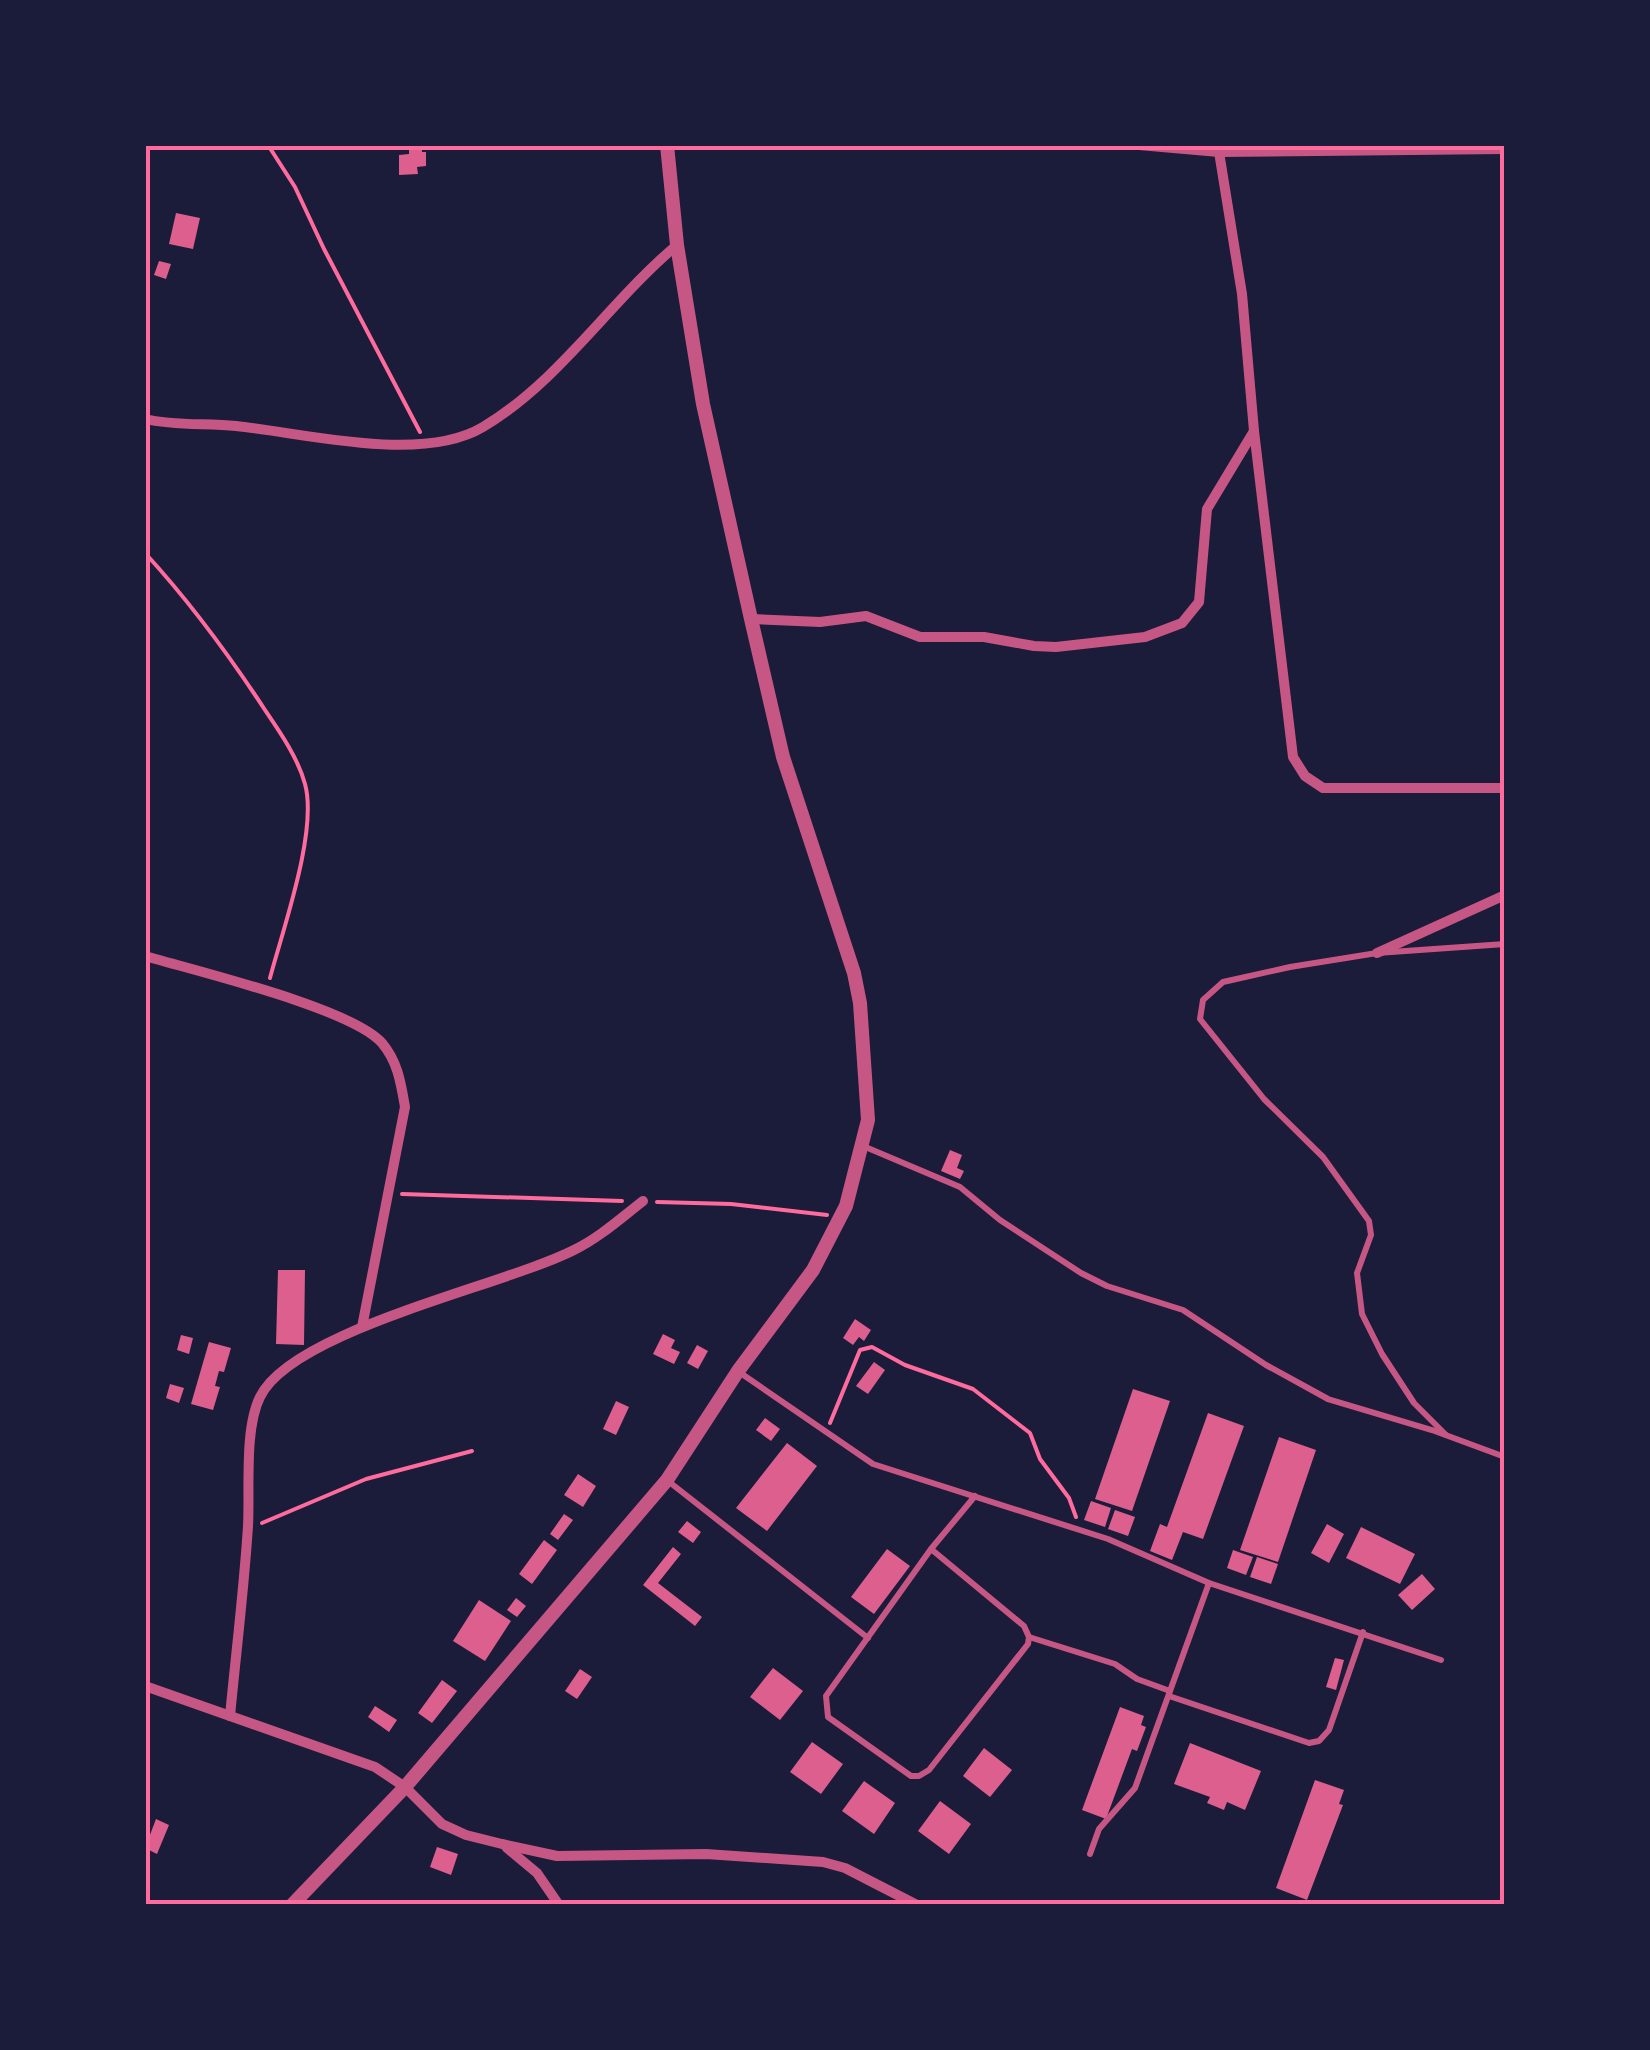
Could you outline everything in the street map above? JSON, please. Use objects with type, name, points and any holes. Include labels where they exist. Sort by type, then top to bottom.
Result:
[{"type":"street","points":[[292,1905],[405,1787],[666,1480],[738,1371],[814,1270],[841,1216],[868,1120],[860,1003],[854,972],[784,757],[752,619],[704,404],[677,245],[667,145]]},
{"type":"street","points":[[1139,145],[1219,152],[1505,149]]},
{"type":"street","points":[[1219,152],[1242,294],[1254,431],[1294,757],[1305,776],[1324,788],[1505,788]]},
{"type":"street","points":[[145,419],[236,426],[366,444],[426,444],[480,430],[514,406],[649,268],[677,245]]},
{"type":"street","points":[[752,619],[820,622],[866,616],[920,637],[984,637],[1034,646],[1145,637],[1182,623],[1199,602],[1207,509],[1254,431]]},
{"type":"street","points":[[1377,952],[1505,895]]},
{"type":"street","points":[[145,956],[299,1002],[362,1028],[392,1056],[405,1107],[362,1327]]},
{"type":"street","points":[[230,1716],[248,1528],[253,1421],[260,1396],[292,1361],[362,1327],[576,1250],[642,1202]]},
{"type":"street","points":[[145,1686],[352,1758],[405,1787],[442,1824],[466,1835],[556,1856],[706,1854],[823,1862],[845,1868],[918,1905]]},
{"type":"street","points":[[502,1844],[537,1873],[559,1905]]},
{"type":"lane","points":[[1446,1436],[1414,1404],[1362,1314],[1357,1272],[1371,1235],[1369,1221],[1323,1156],[1264,1098],[1200,1018],[1203,1000],[1223,982],[1377,952],[1505,944]]},
{"type":"lane","points":[[862,1146],[960,1187],[1000,1220],[1081,1273],[1107,1286],[1183,1310],[1328,1399],[1505,1457]]},
{"type":"lane","points":[[738,1371],[873,1464],[1081,1530],[1209,1583],[1441,1660]]},
{"type":"lane","points":[[666,1480],[868,1638]]},
{"type":"lane","points":[[931,1549],[1024,1626],[1029,1637],[1028,1644],[929,1770],[911,1776],[828,1717],[826,1696],[931,1549],[975,1496]]},
{"type":"lane","points":[[1090,1854],[1099,1829],[1136,1788],[1209,1583]]},
{"type":"lane","points":[[1029,1637],[1115,1664],[1137,1680],[1170,1694],[1309,1743],[1319,1741],[1329,1730],[1364,1632]]},
{"type":"path","points":[[268,145],[295,187],[426,444]]},
{"type":"path","points":[[145,553],[195,610],[246,680],[282,737],[305,785],[302,854],[267,992]]},
{"type":"path","points":[[387,1194],[731,1204],[841,1216]]},
{"type":"path","points":[[827,1432],[853,1361],[860,1350],[872,1346],[906,1364],[973,1389],[1030,1433],[1040,1459],[1070,1498],[1081,1530]]},
{"type":"path","points":[[248,1528],[366,1479],[472,1452]]},
{"type":"building","points":[[409,146],[422,146],[426,166],[417,167],[418,174],[399,175],[399,155],[409,154]]},
{"type":"building","points":[[176,213],[200,218],[193,249],[169,244]]},
{"type":"building","points":[[159,261],[171,264],[166,279],[154,275]]},
{"type":"building","points":[[950,1150],[962,1155],[957,1168],[964,1171],[960,1179],[941,1171]]},
{"type":"building","points":[[278,1270],[305,1270],[304,1345],[276,1344]]},
{"type":"building","points":[[855,1319],[871,1330],[864,1341],[859,1337],[853,1345],[843,1338]]},
{"type":"building","points":[[663,1334],[675,1340],[671,1348],[680,1352],[674,1364],[653,1354]]},
{"type":"building","points":[[181,1335],[193,1338],[189,1354],[177,1350]]},
{"type":"building","points":[[209,1342],[231,1348],[224,1372],[219,1371],[215,1386],[220,1387],[213,1410],[191,1404]]},
{"type":"building","points":[[697,1345],[708,1351],[698,1369],[687,1363]]},
{"type":"building","points":[[874,1362],[885,1370],[868,1394],[856,1386]]},
{"type":"building","points":[[170,1384],[184,1388],[179,1403],[166,1398]]},
{"type":"building","points":[[1133,1389],[1170,1401],[1132,1511],[1095,1499]]},
{"type":"building","points":[[616,1401],[629,1407],[616,1435],[603,1429]]},
{"type":"building","points":[[1208,1413],[1244,1426],[1203,1539],[1183,1532],[1172,1560],[1150,1551],[1160,1524],[1167,1527]]},
{"type":"building","points":[[765,1418],[780,1429],[771,1441],[756,1430]]},
{"type":"building","points":[[1279,1437],[1316,1450],[1278,1562],[1240,1550]]},
{"type":"building","points":[[787,1443],[817,1466],[767,1531],[736,1508]]},
{"type":"building","points":[[578,1474],[596,1486],[583,1507],[564,1495]]},
{"type":"building","points":[[1091,1501],[1111,1508],[1105,1527],[1084,1520]]},
{"type":"building","points":[[1115,1510],[1135,1517],[1128,1536],[1108,1529]]},
{"type":"building","points":[[564,1514],[573,1520],[558,1540],[550,1534]]},
{"type":"building","points":[[687,1521],[701,1532],[693,1543],[678,1532]]},
{"type":"building","points":[[1327,1524],[1344,1534],[1329,1563],[1311,1553]]},
{"type":"building","points":[[1361,1527],[1415,1554],[1400,1584],[1346,1558]]},
{"type":"building","points":[[544,1540],[557,1550],[532,1584],[519,1574]]},
{"type":"building","points":[[673,1547],[681,1554],[658,1583],[702,1617],[695,1626],[643,1585]]},
{"type":"building","points":[[887,1549],[910,1566],[874,1614],[851,1597]]},
{"type":"building","points":[[1233,1550],[1253,1557],[1246,1575],[1227,1568]]},
{"type":"building","points":[[1257,1557],[1278,1564],[1271,1584],[1250,1577]]},
{"type":"building","points":[[1422,1574],[1435,1589],[1412,1610],[1398,1595]]},
{"type":"building","points":[[516,1598],[526,1606],[517,1617],[507,1610]]},
{"type":"building","points":[[479,1600],[511,1621],[485,1661],[453,1641]]},
{"type":"building","points":[[1335,1658],[1344,1660],[1336,1690],[1326,1687]]},
{"type":"building","points":[[773,1668],[803,1691],[780,1720],[750,1697]]},
{"type":"building","points":[[580,1669],[592,1677],[577,1699],[565,1691]]},
{"type":"building","points":[[442,1680],[457,1691],[432,1723],[418,1713]]},
{"type":"building","points":[[375,1706],[397,1720],[389,1732],[368,1717]]},
{"type":"building","points":[[1120,1707],[1144,1716],[1141,1725],[1146,1727],[1137,1751],[1132,1749],[1106,1819],[1082,1810]]},
{"type":"building","points":[[812,1742],[843,1764],[821,1794],[790,1772]]},
{"type":"building","points":[[1190,1743],[1261,1771],[1245,1810],[1227,1802],[1224,1810],[1207,1803],[1210,1797],[1174,1784]]},
{"type":"building","points":[[984,1748],[1012,1770],[990,1797],[963,1776]]},
{"type":"building","points":[[1315,1780],[1344,1790],[1339,1804],[1343,1805],[1307,1900],[1276,1888]]},
{"type":"building","points":[[864,1781],[895,1803],[874,1834],[842,1811]]},
{"type":"building","points":[[940,1801],[971,1824],[949,1854],[918,1831]]},
{"type":"building","points":[[156,1819],[169,1825],[157,1854],[145,1848]]},
{"type":"building","points":[[437,1847],[458,1854],[451,1875],[430,1867]]}]
